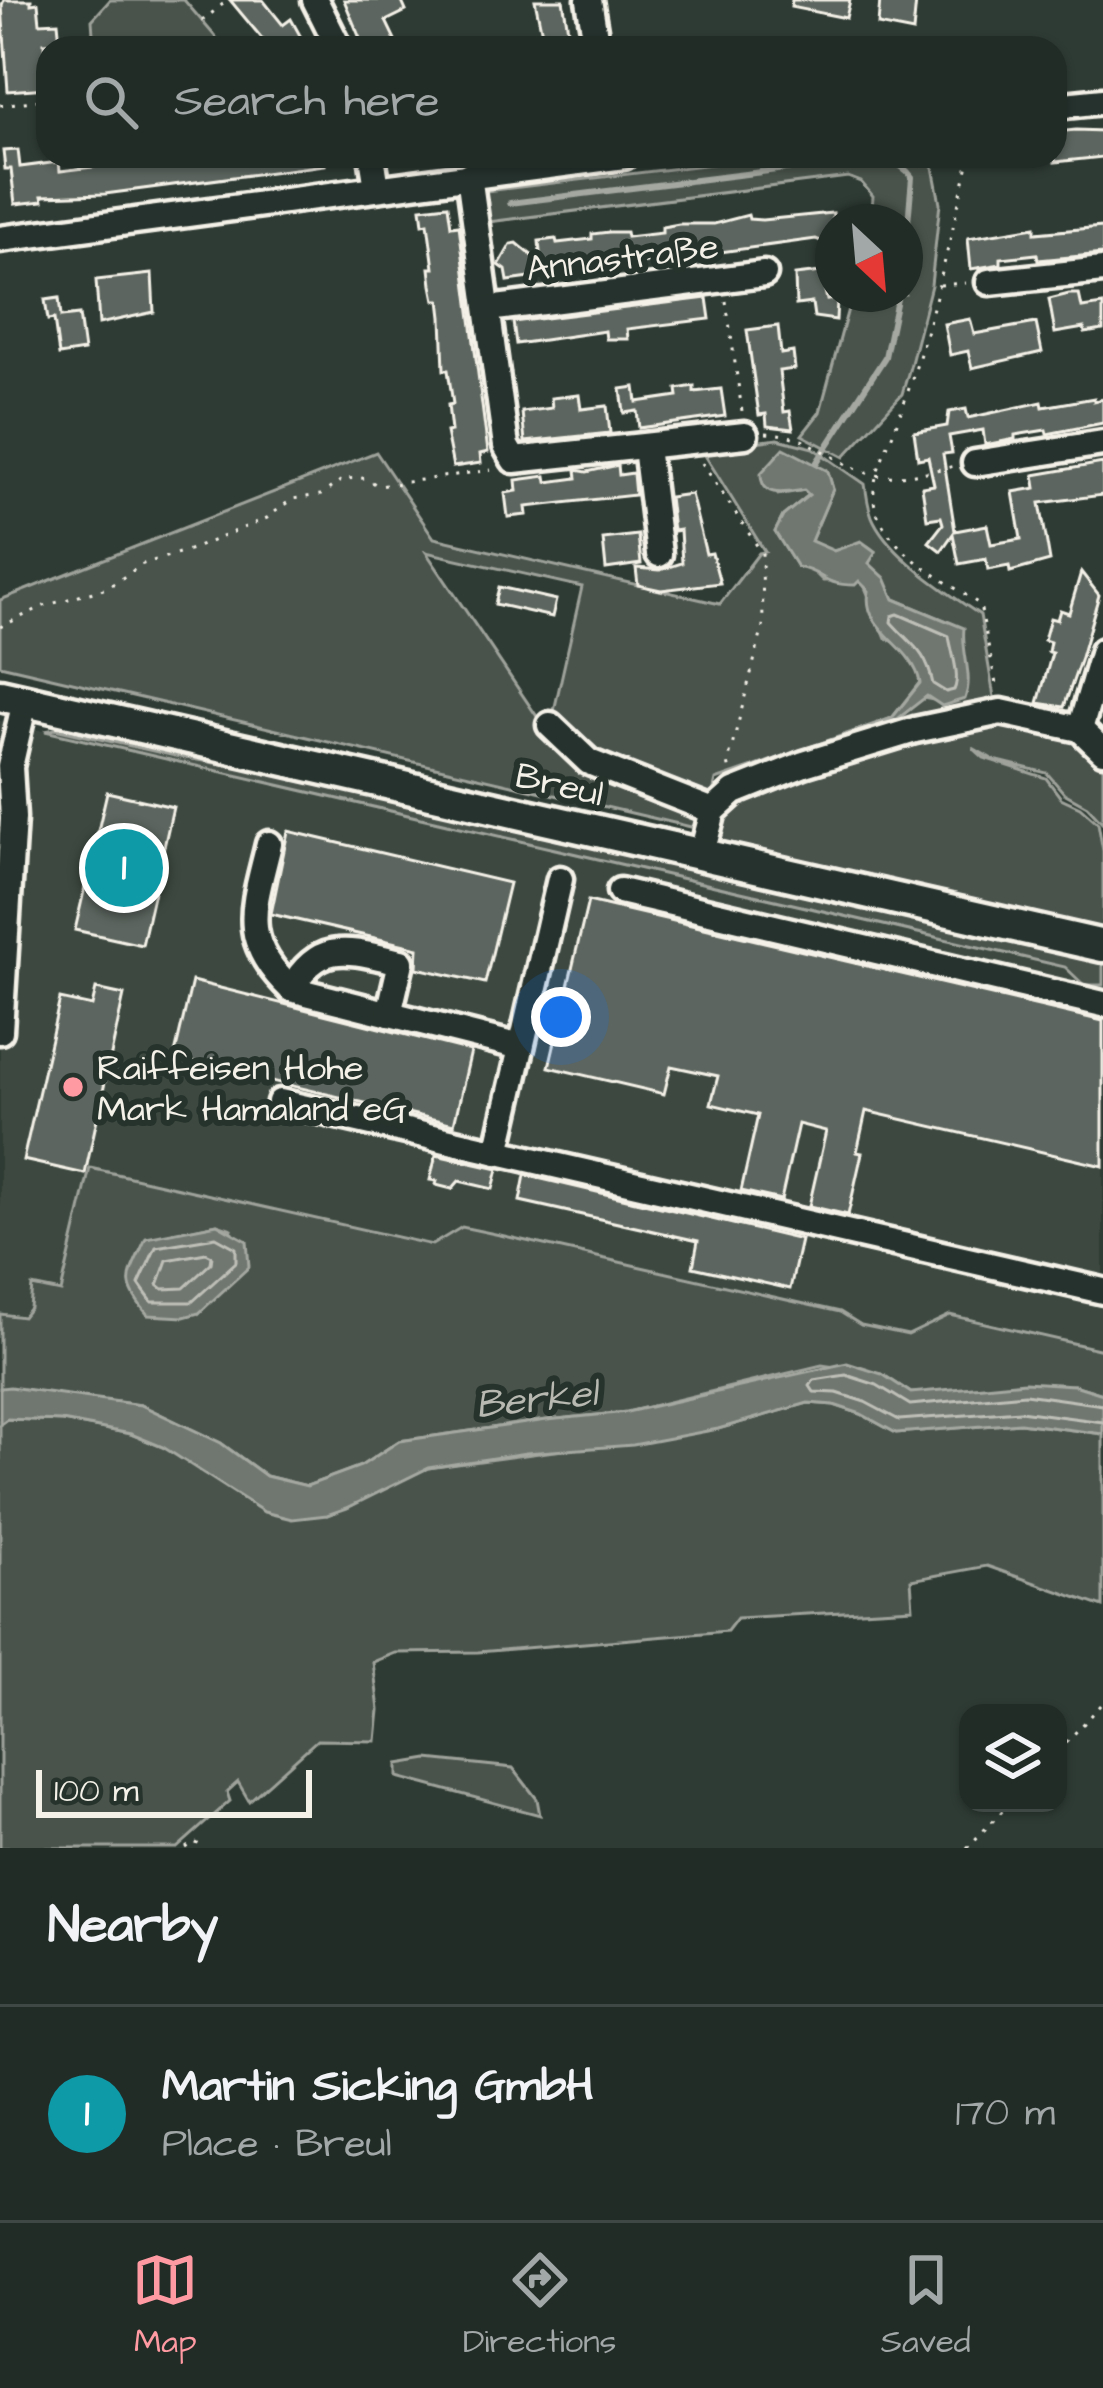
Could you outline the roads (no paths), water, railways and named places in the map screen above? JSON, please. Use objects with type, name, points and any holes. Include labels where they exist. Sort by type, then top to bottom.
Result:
[{"type":"main road","name":"Breul","points":[[13,698],[1103,946]]},
{"type":"street","points":[[315,0],[333,36]]},
{"type":"street","points":[[589,0],[596,36]]},
{"type":"street","points":[[1067,105],[1103,101]]},
{"type":"street","points":[[374,168],[377,188]]},
{"type":"street","points":[[0,239],[526,168]]},
{"type":"street","name":"Annastraße","points":[[470,175],[506,446],[514,460],[646,447]]},
{"type":"street","points":[[989,282],[1103,270]]},
{"type":"street","name":"Annastraße","points":[[488,309],[764,274]]},
{"type":"street","points":[[659,554],[646,447],[745,435]]},
{"type":"street","points":[[975,463],[1103,443]]},
{"type":"street","points":[[1080,729],[1103,651]]},
{"type":"street","points":[[0,1031],[14,818],[6,794],[13,698]]},
{"type":"street","points":[[701,857],[713,811],[734,792],[896,735],[1001,712],[1080,729],[1103,751]]},
{"type":"street","points":[[550,725],[589,762],[713,811]]},
{"type":"street","points":[[269,844],[252,915],[264,964],[291,989],[521,1047]]},
{"type":"street","points":[[497,1152],[560,879]]},
{"type":"street","points":[[620,891],[1103,1004]]},
{"type":"street","points":[[291,989],[304,966],[339,948],[401,962],[388,1014]]},
{"type":"street","points":[[280,1102],[1103,1291]]},
{"type":"water","points":[[784,448],[828,471],[833,489],[811,541],[834,551],[861,541],[876,552],[869,563],[885,578],[894,599],[964,628],[967,690],[965,699],[942,706],[927,696],[895,721],[739,777],[892,718],[920,683],[908,658],[873,617],[869,591],[859,581],[855,585],[835,583],[797,567],[775,532],[783,516],[809,495],[804,490],[775,492],[765,487],[761,473]]},
{"type":"water","points":[[217,1224],[247,1241],[249,1267],[199,1313],[148,1315],[130,1286],[146,1238]]},
{"type":"water","points":[[847,1363],[882,1374],[911,1393],[1025,1382],[1074,1385],[1103,1394],[1103,1434],[1020,1423],[896,1433],[861,1414],[808,1403],[718,1429],[633,1445],[526,1453],[428,1468],[347,1508],[292,1519],[264,1512],[163,1447],[131,1434],[62,1421],[7,1419],[0,1424],[0,1388],[141,1405],[221,1443],[266,1476],[307,1486],[361,1466],[399,1441],[627,1412]]},
{"type":"waterway","points":[[510,203],[794,168]]},
{"type":"waterway","points":[[904,168],[912,177],[910,204]]},
{"type":"waterway","points":[[817,462],[885,357],[894,312]]},
{"type":"place","name":"Martin Sicking GmbH","points":[[124,868]]},
{"type":"place","name":"Raiffeisen Hohe Mark Hamaland eG","points":[[73,1087]]},
{"type":"water label","name":"Berkel","points":[[536,1397]]}]
